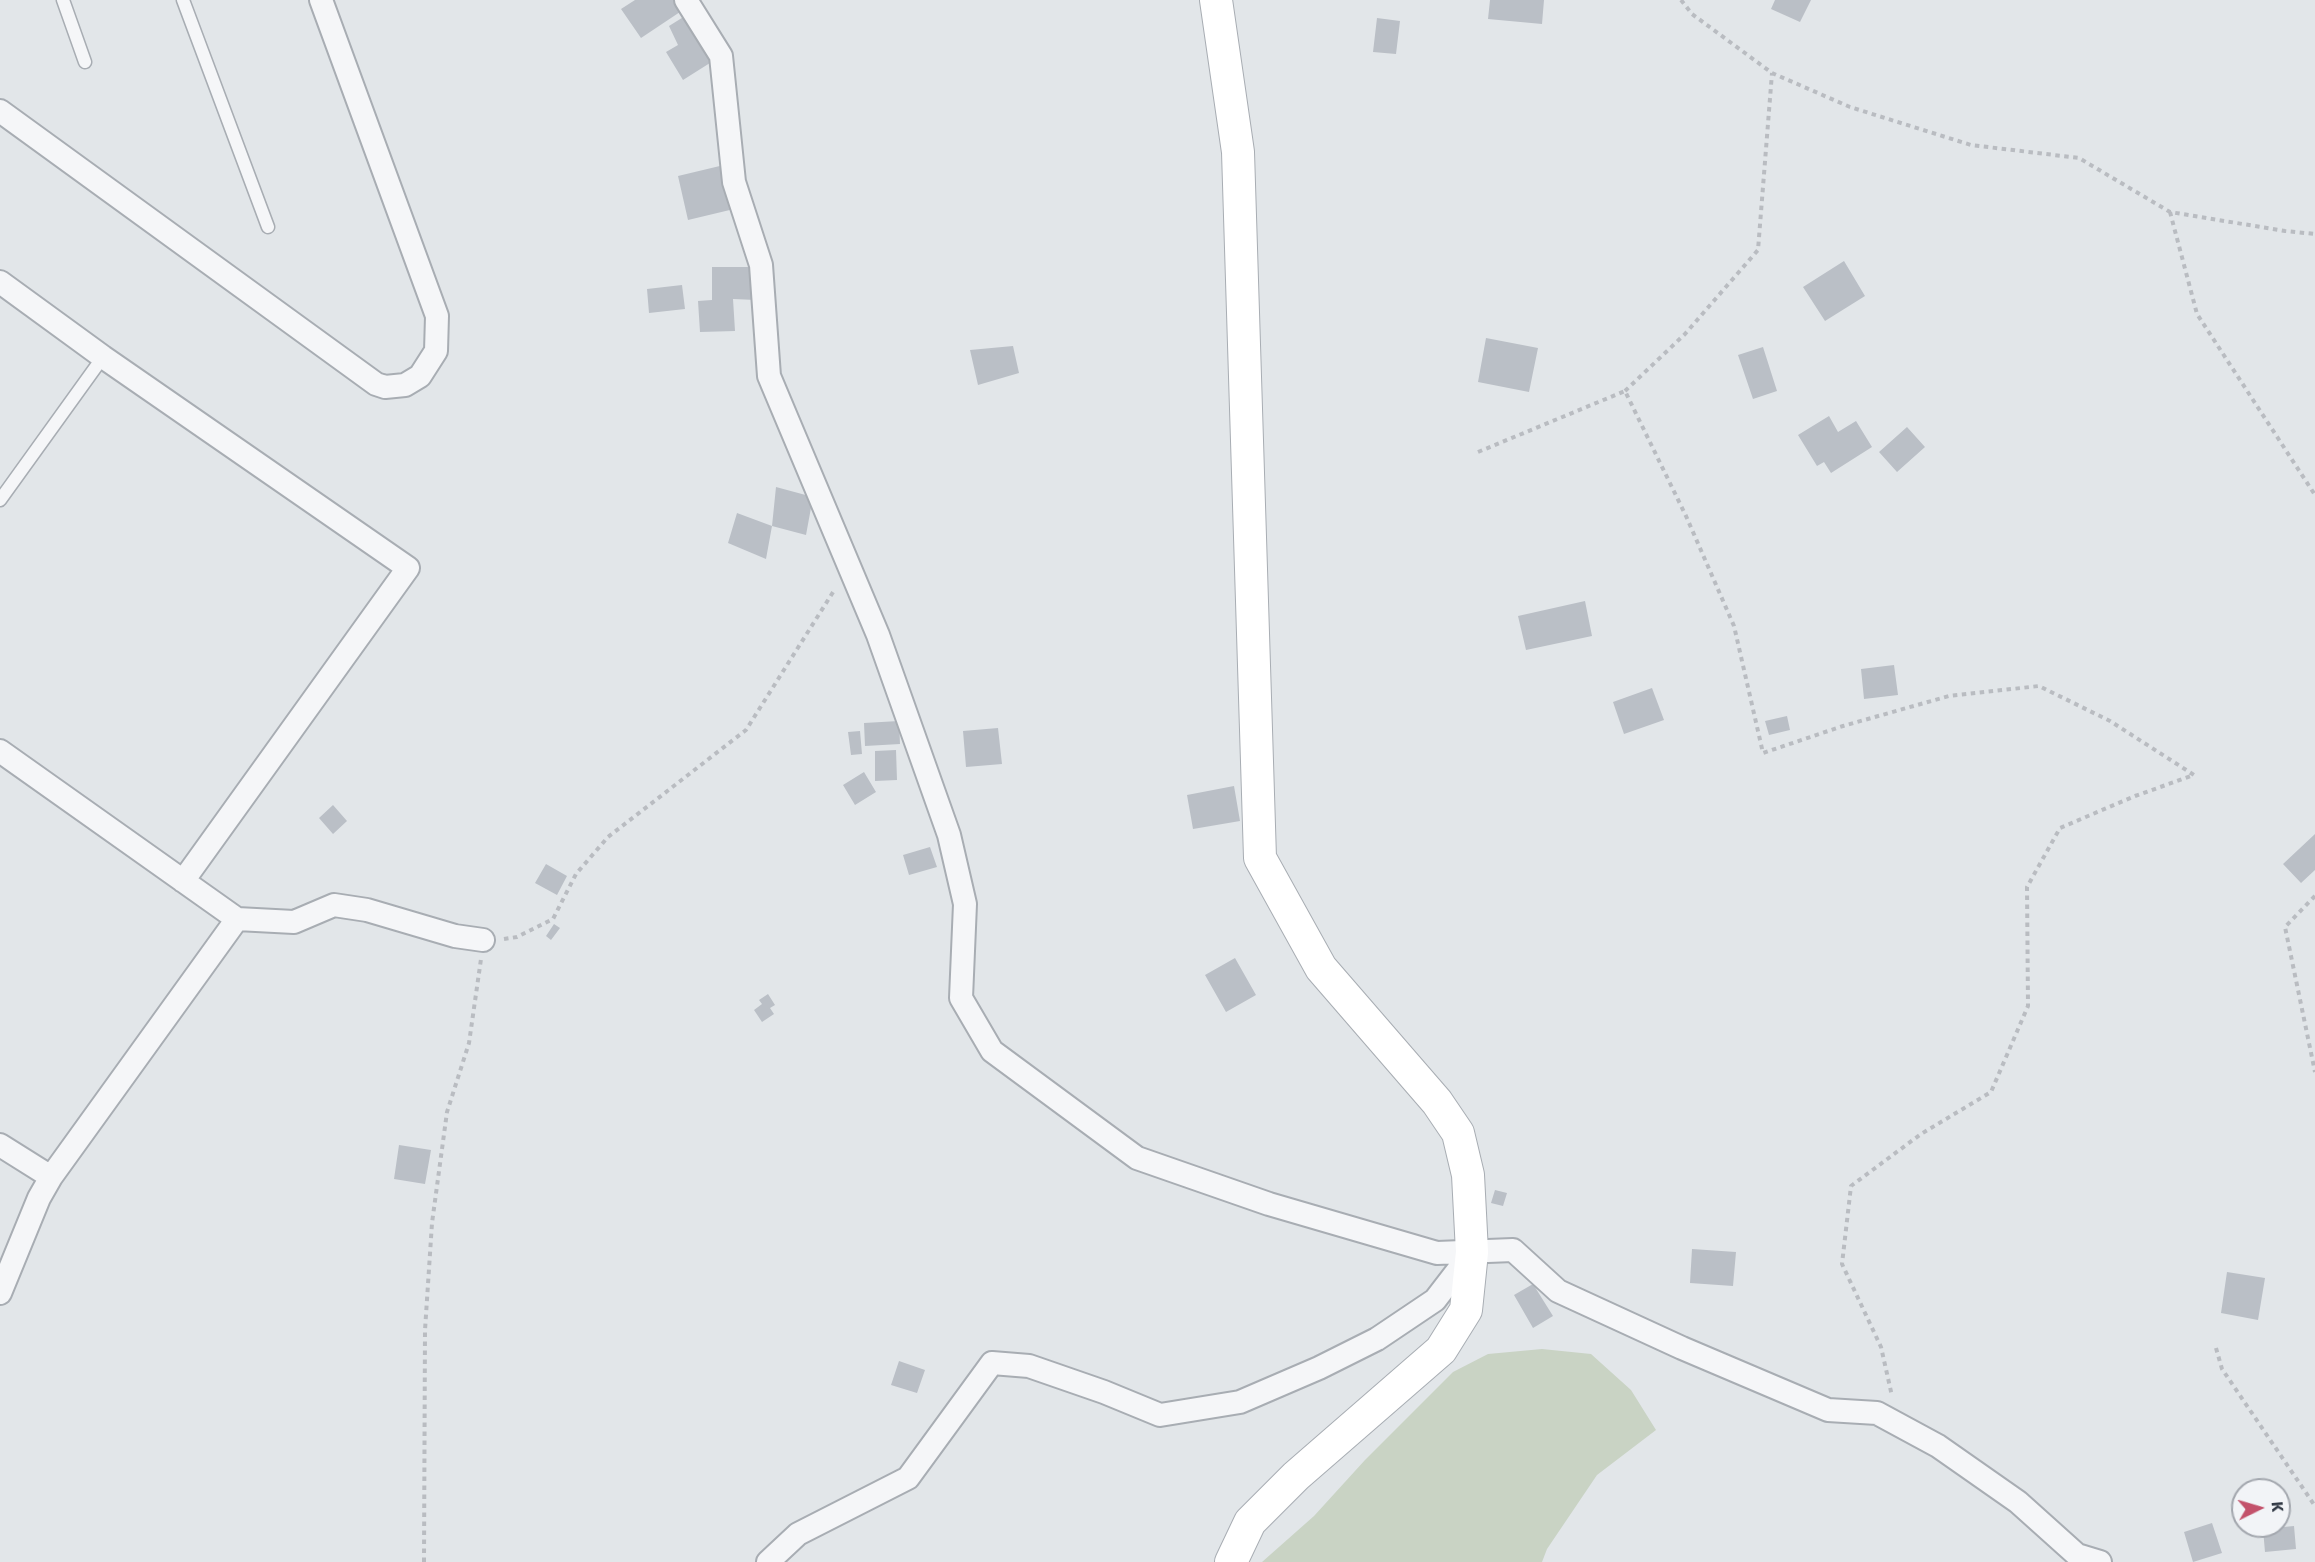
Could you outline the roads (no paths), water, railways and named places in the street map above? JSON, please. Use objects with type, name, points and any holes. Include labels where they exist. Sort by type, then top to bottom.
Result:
[{"type":"street","points":[[0,111],[376,384],[385,387],[405,385],[420,376],[436,351],[437,316],[321,0]]},
{"type":"street","points":[[686,0],[721,56],[734,182],[761,266],[769,376],[878,634],[949,834],[964,904],[961,998],[992,1051],[1137,1158],[1269,1204],[1437,1252],[1513,1250],[1558,1291],[1682,1348],[1828,1410],[1877,1413],[1938,1446],[2018,1502],[2077,1555],[2100,1562]]},
{"type":"street","points":[[1216,0],[1238,152],[1260,858],[1321,968],[1437,1102],[1458,1133],[1468,1175],[1472,1252],[1466,1310],[1441,1350],[1296,1476],[1250,1522],[1231,1562]]},
{"type":"street","points":[[0,282],[103,357],[408,568],[183,881]]},
{"type":"street","points":[[0,752],[237,919],[294,922],[334,905],[367,910],[455,936],[483,940]]},
{"type":"street","points":[[0,1293],[39,1198],[51,1177],[237,919]]},
{"type":"street","points":[[0,1146],[51,1177]]},
{"type":"street","points":[[768,1562],[798,1534],[908,1478],[992,1363],[1029,1366],[1104,1392],[1160,1415],[1240,1402],[1319,1368],[1377,1339],[1435,1300],[1472,1252]]},
{"type":"lane","points":[[63,0],[85,62]]},
{"type":"lane","points":[[183,0],[268,227]]},
{"type":"lane","points":[[0,500],[103,357]]}]
